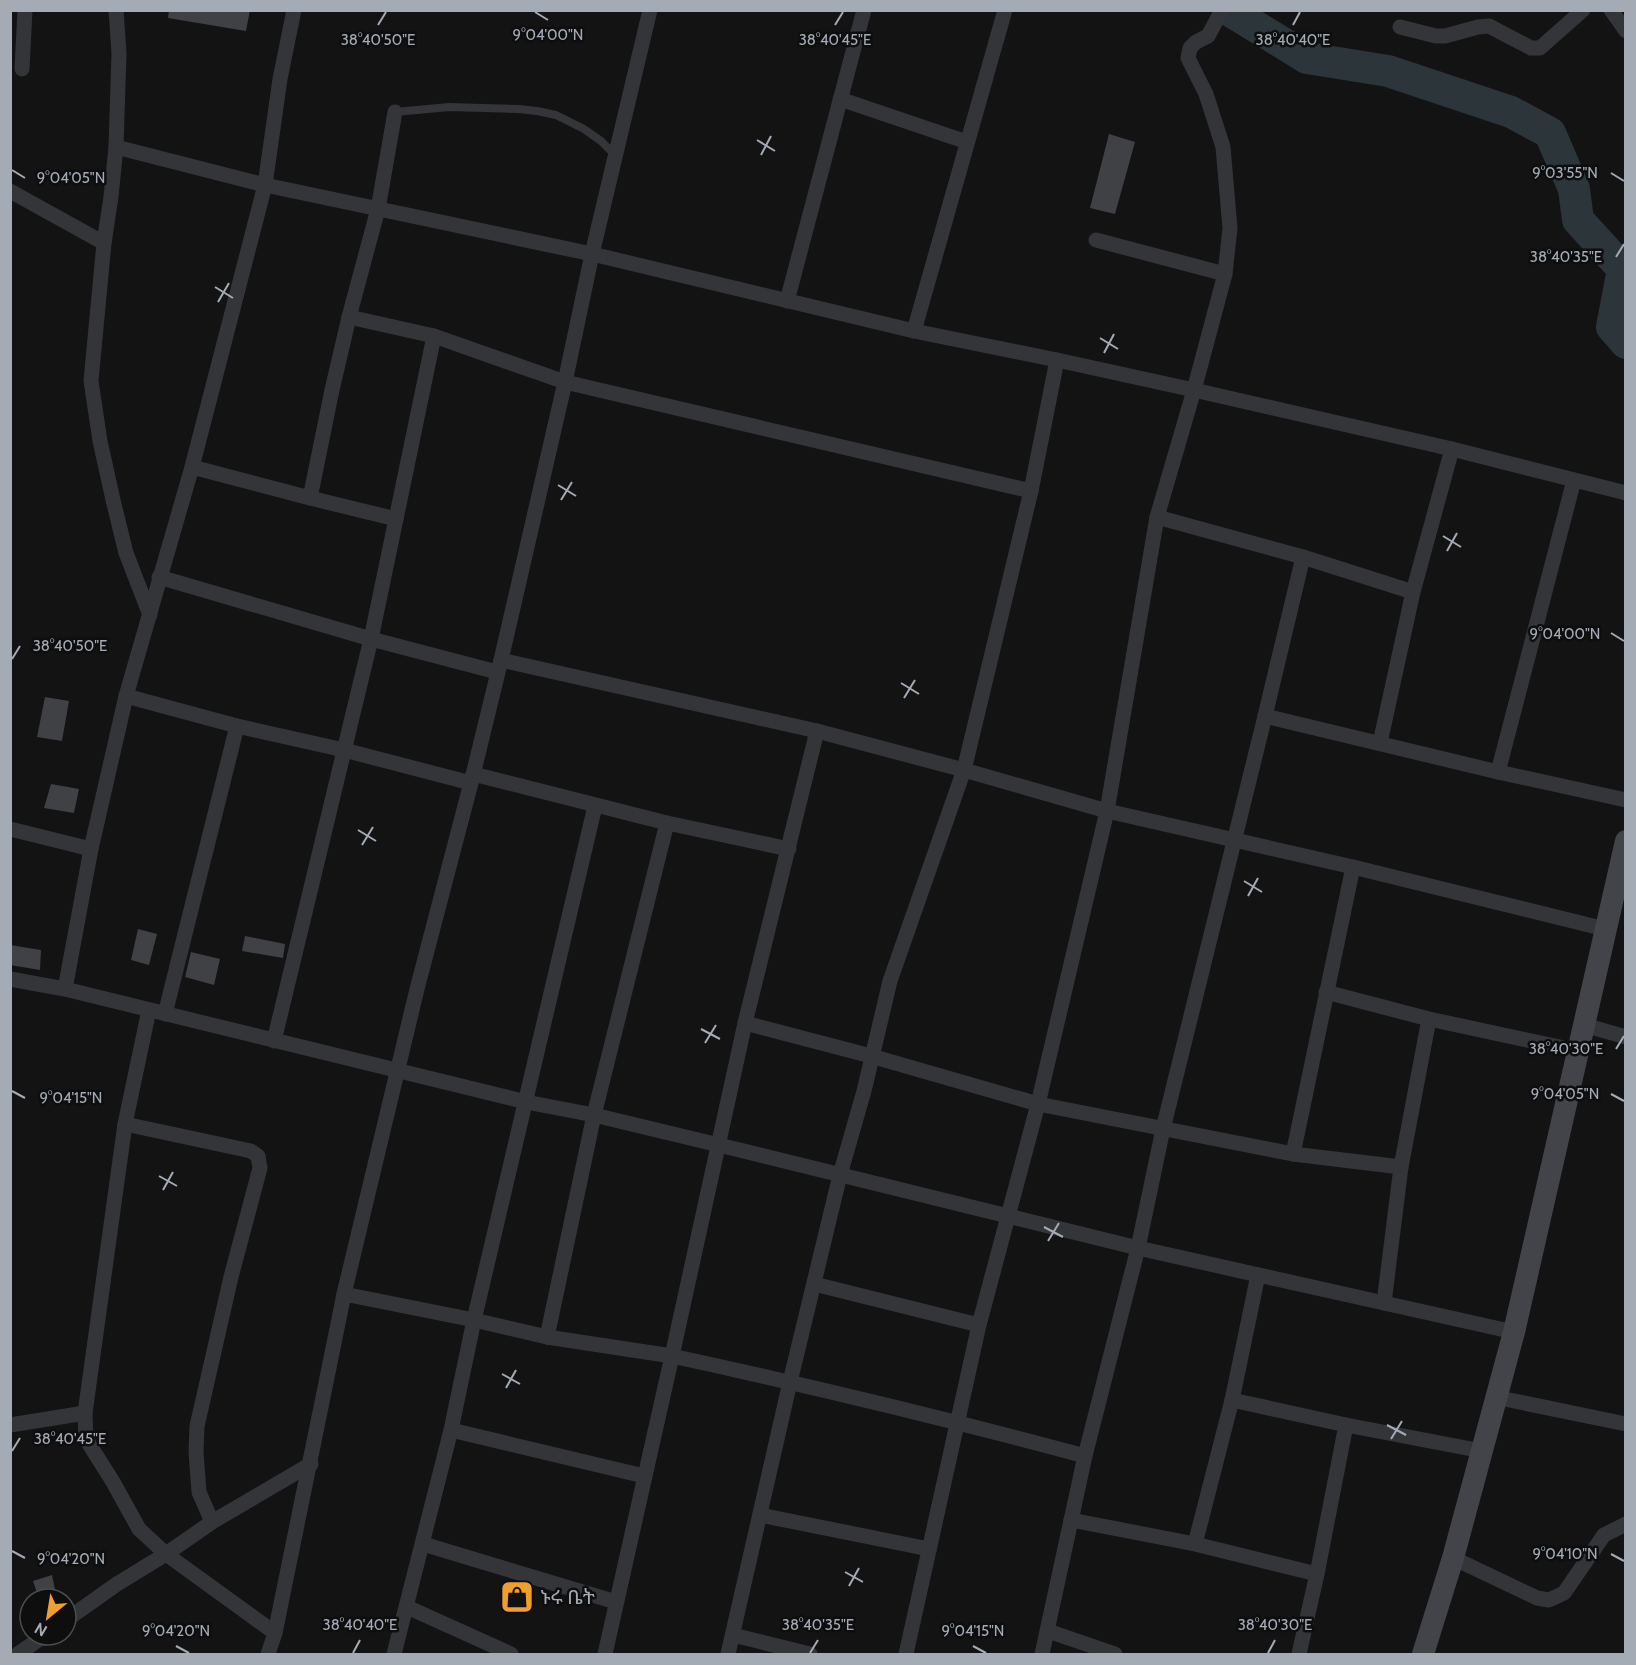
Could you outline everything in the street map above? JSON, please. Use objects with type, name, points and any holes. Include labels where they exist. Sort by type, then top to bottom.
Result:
[{"type":"street","points":[[22,69],[25,10]]},
{"type":"street","points":[[116,10],[119,53],[116,147],[104,243],[92,381],[100,441],[113,501],[126,553],[150,615]]},
{"type":"street","points":[[65,988],[91,849],[126,696],[192,467],[265,185],[280,79],[294,10]]},
{"type":"street","points":[[268,1654],[275,1633],[344,1294],[397,1070],[499,666],[650,10]]},
{"type":"street","points":[[787,301],[864,10]]},
{"type":"street","points":[[914,331],[1005,10]]},
{"type":"street","points":[[906,1654],[979,1325],[1038,1104],[1107,811],[1157,517],[1225,274],[1230,228],[1223,147],[1206,94],[1188,58],[1190,48],[1208,36],[1222,10]]},
{"type":"street","points":[[1400,27],[1445,36],[1489,26],[1531,48],[1540,48],[1583,10]]},
{"type":"street","points":[[1611,10],[1626,30]]},
{"type":"street","points":[[840,99],[967,142]]},
{"type":"street","points":[[310,498],[349,316],[378,209],[395,112]]},
{"type":"street","points":[[116,147],[265,185],[592,254],[914,331],[1194,390],[1452,449],[1626,493]]},
{"type":"street","points":[[10,191],[104,243]]},
{"type":"street","points":[[1096,240],[1225,274]]},
{"type":"street","points":[[349,316],[434,336],[565,382],[1031,490]]},
{"type":"street","points":[[274,1041],[371,639],[434,336]]},
{"type":"street","points":[[728,1654],[790,1382],[890,981],[964,770],[1031,490],[1057,360]]},
{"type":"street","points":[[1380,743],[1413,591],[1452,449]]},
{"type":"street","points":[[192,467],[396,519]]},
{"type":"street","points":[[1498,772],[1574,480]]},
{"type":"street","points":[[1157,517],[1303,557],[1413,591]]},
{"type":"street","points":[[1042,1654],[1085,1456],[1138,1248],[1163,1130],[1303,557]]},
{"type":"street","points":[[159,577],[371,639],[817,730],[1107,811],[1353,867],[1605,929]]},
{"type":"street","points":[[126,696],[237,726],[789,849]]},
{"type":"street","points":[[1266,716],[1498,772],[1626,800]]},
{"type":"street","points":[[165,1014],[237,726]]},
{"type":"street","points":[[604,1654],[745,1023],[817,730]]},
{"type":"street","points":[[394,1654],[451,1430],[474,1320],[595,806]]},
{"type":"street","points":[[547,1337],[594,1115],[667,823]]},
{"type":"street","points":[[10,829],[91,849]]},
{"type":"street","points":[[1423,1654],[1453,1558],[1514,1332],[1626,841]]},
{"type":"street","points":[[1293,1155],[1353,867]]},
{"type":"street","points":[[10,979],[65,988],[274,1041],[526,1102],[594,1115],[1138,1248],[1514,1332]]},
{"type":"street","points":[[1326,992],[1429,1019],[1578,1051]]},
{"type":"street","points":[[149,1010],[125,1124],[85,1413],[86,1439],[139,1529],[166,1554],[275,1633]]},
{"type":"street","points":[[1384,1303],[1401,1167],[1429,1019]]},
{"type":"street","points":[[745,1023],[1038,1104],[1293,1155],[1401,1167]]},
{"type":"street","points":[[1584,1025],[1626,1037]]},
{"type":"street","points":[[125,1124],[251,1151],[258,1156],[260,1168],[231,1277],[197,1426],[199,1492],[212,1522]]},
{"type":"street","points":[[1195,1544],[1232,1400],[1258,1275]]},
{"type":"street","points":[[814,1284],[979,1325]]},
{"type":"street","points":[[344,1294],[547,1337],[672,1356],[958,1422],[1085,1456]]},
{"type":"street","points":[[1495,1397],[1626,1424]]},
{"type":"street","points":[[1232,1400],[1482,1451]]},
{"type":"street","points":[[10,1425],[85,1413]]},
{"type":"street","points":[[1299,1654],[1346,1425]]},
{"type":"street","points":[[451,1430],[644,1476]]},
{"type":"street","points":[[78,1612],[212,1522],[310,1464]]},
{"type":"street","points":[[760,1515],[929,1549]]},
{"type":"street","points":[[1071,1520],[1195,1544],[1317,1574]]},
{"type":"street","points":[[1453,1558],[1537,1598],[1549,1600],[1564,1593],[1604,1536],[1626,1524]]},
{"type":"street","points":[[423,1544],[616,1602]]},
{"type":"street","points":[[407,1607],[511,1654]]},
{"type":"street","points":[[1048,1631],[1115,1654]]},
{"type":"street","points":[[733,1635],[810,1654]]},
{"type":"lane","points":[[395,112],[449,107],[537,111],[556,115],[585,129],[615,155]]},
{"type":"building","points":[[169,10],[250,10],[246,31],[168,18]]},
{"type":"building","points":[[1109,134],[1135,142],[1115,214],[1090,208]]},
{"type":"building","points":[[45,697],[69,701],[62,741],[37,737]]},
{"type":"building","points":[[51,784],[79,789],[74,813],[44,808]]},
{"type":"building","points":[[138,929],[157,934],[149,965],[131,960]]},
{"type":"building","points":[[245,936],[285,944],[283,958],[242,951]]},
{"type":"building","points":[[10,945],[41,950],[40,970],[10,965]]},
{"type":"building","points":[[191,952],[220,959],[214,985],[185,977]]},
{"type":"building","points":[[52,1575],[54,1587],[35,1587],[33,1581]]},
{"type":"waterway","points":[[1229,10],[1307,58],[1388,71],[1511,112],[1550,133],[1574,189],[1578,220],[1623,269],[1612,327],[1626,343]]},
{"type":"place","name":"ኑሩ ቤት","points":[[517,1597]]}]
